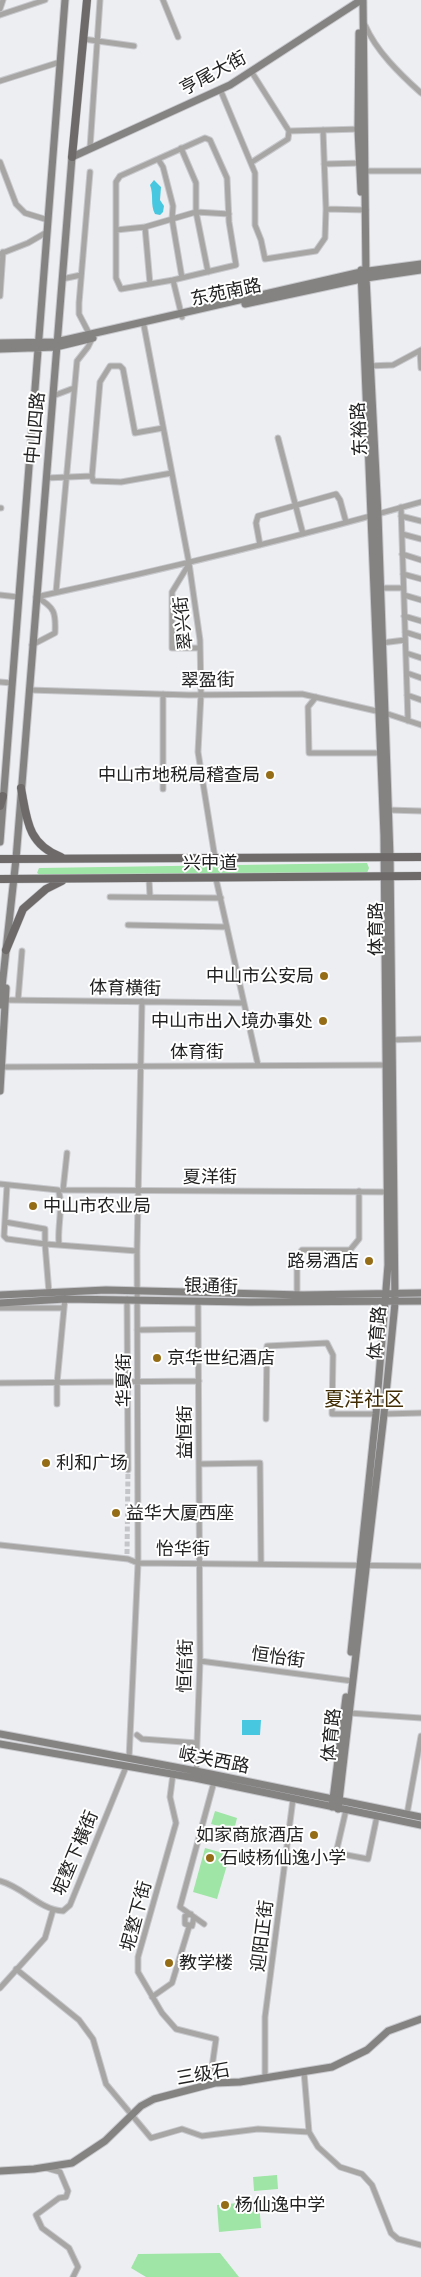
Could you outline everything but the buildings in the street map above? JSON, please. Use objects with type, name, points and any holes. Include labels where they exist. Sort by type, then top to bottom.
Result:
[{"type":"main road","name":"中山四路","points":[[0,842],[4,796],[3,762],[12,683],[65,0]]},
{"type":"main road","name":"中山四路","points":[[0,1091],[6,950],[16,859],[56,345],[87,0]]},
{"type":"main road","name":"东裕路","points":[[361,0],[363,22],[361,129]]},
{"type":"main road","name":"东裕路","points":[[361,0],[364,275],[388,810],[387,857]]},
{"type":"main road","name":"亨尾大街","points":[[72,157],[220,89],[361,0]]},
{"type":"main road","name":"东苑南路","points":[[38,344],[56,345],[181,315],[421,264]]},
{"type":"main road","name":"东苑南路","points":[[364,275],[421,270]]},
{"type":"main road","name":"东苑南路","points":[[91,337],[144,326],[181,315]]},
{"type":"main road","points":[[0,343],[38,344]]},
{"type":"main road","points":[[0,349],[38,344]]},
{"type":"main road","name":"东裕路","points":[[385,753],[387,857]]},
{"type":"main road","points":[[21,788],[28,824],[35,840],[48,852],[68,859]]},
{"type":"main road","points":[[0,806],[4,796]]},
{"type":"main road","name":"体育路","points":[[380,1414],[390,1192],[387,857]]},
{"type":"main road","name":"兴中道","points":[[0,859],[421,857]]},
{"type":"main road","name":"兴中道","points":[[0,880],[421,876]]},
{"type":"main road","points":[[6,950],[23,910],[46,889],[65,879]]},
{"type":"main road","name":"体育路","points":[[335,1808],[380,1414],[395,1302],[390,1192]]},
{"type":"main road","points":[[0,1290],[11,1295]]},
{"type":"main road","points":[[0,1295],[49,1293],[66,1296],[138,1291],[298,1295],[385,1292],[421,1293]]},
{"type":"main road","name":"银通街","points":[[0,1303],[66,1296],[198,1301],[421,1301]]},
{"type":"main road","name":"体育路","points":[[336,1799],[348,1713],[350,1680]]},
{"type":"main road","name":"岐关西路","points":[[0,1734],[196,1771],[421,1817]]},
{"type":"main road","name":"岐关西路","points":[[0,1744],[173,1774],[421,1825]]},
{"type":"main road","name":"三级石","points":[[0,2171],[72,2163],[105,2141],[141,2106],[154,2099],[214,2083],[266,2078],[332,2067],[367,2050],[388,2031],[421,2019]]},
{"type":"street","points":[[0,9],[3,0]]},
{"type":"street","points":[[0,15],[45,0]]},
{"type":"street","points":[[90,148],[100,0]]},
{"type":"street","points":[[163,0],[178,37]]},
{"type":"street","points":[[363,22],[370,37],[407,81],[421,93]]},
{"type":"street","points":[[83,39],[134,46]]},
{"type":"street","points":[[0,81],[60,62]]},
{"type":"street","points":[[251,71],[289,131],[288,139],[252,162]]},
{"type":"street","points":[[220,89],[255,173],[255,225],[261,240],[265,260],[316,251],[325,238],[326,209],[323,130]]},
{"type":"street","points":[[289,131],[361,129]]},
{"type":"street","points":[[205,138],[210,140],[227,178],[229,214],[236,265],[173,280],[121,289],[116,278],[116,182],[120,176],[158,159],[205,138]]},
{"type":"street","points":[[182,148],[196,183],[196,212],[208,272]]},
{"type":"street","points":[[158,159],[163,166],[174,206],[172,219],[182,278]]},
{"type":"street","points":[[0,162],[16,204],[25,213],[48,220]]},
{"type":"street","points":[[324,164],[421,171]]},
{"type":"street","points":[[56,592],[77,361],[88,347],[91,337],[79,314],[90,172]]},
{"type":"street","points":[[326,209],[364,210]]},
{"type":"street","points":[[116,230],[145,228],[196,212],[229,214]]},
{"type":"street","points":[[145,228],[150,284]]},
{"type":"street","points":[[0,296],[1,253],[28,243],[47,232]]},
{"type":"street","points":[[62,279],[81,275]]},
{"type":"street","points":[[173,280],[181,315]]},
{"type":"street","name":"翠兴街","points":[[144,326],[190,564],[200,648],[201,694],[198,752],[215,858]]},
{"type":"street","points":[[368,366],[393,365],[420,351],[421,368]]},
{"type":"street","points":[[164,428],[135,433],[123,369],[120,366],[110,366],[100,382],[93,481],[121,482],[172,472]]},
{"type":"street","points":[[53,396],[74,388]]},
{"type":"street","points":[[278,438],[303,534]]},
{"type":"street","points":[[46,478],[92,476]]},
{"type":"street","points":[[260,545],[256,523],[258,516],[306,501],[336,494],[340,500],[346,522]]},
{"type":"street","points":[[36,597],[190,564],[421,502]]},
{"type":"street","points":[[401,508],[408,721]]},
{"type":"street","points":[[401,516],[421,521]]},
{"type":"street","points":[[402,534],[421,540]]},
{"type":"street","points":[[402,554],[421,560]]},
{"type":"street","points":[[190,564],[172,592],[172,648],[200,648]]},
{"type":"street","points":[[403,574],[421,579]]},
{"type":"street","points":[[377,588],[403,588]]},
{"type":"street","points":[[0,595],[18,597]]},
{"type":"street","points":[[404,595],[421,600]]},
{"type":"street","points":[[32,646],[55,633],[56,614],[47,602],[36,597]]},
{"type":"street","points":[[404,616],[421,621]]},
{"type":"street","points":[[405,632],[421,638]]},
{"type":"street","points":[[380,643],[405,640]]},
{"type":"street","points":[[406,653],[421,658]]},
{"type":"street","points":[[407,673],[421,678]]},
{"type":"street","points":[[0,682],[12,683]]},
{"type":"street","name":"翠盈街","points":[[29,690],[163,694],[302,694],[383,713],[421,725]]},
{"type":"street","points":[[163,694],[163,789]]},
{"type":"street","points":[[407,695],[421,700]]},
{"type":"street","points":[[316,697],[308,707],[308,753],[385,753]]},
{"type":"street","points":[[388,810],[421,811]]},
{"type":"street","points":[[149,879],[150,897]]},
{"type":"street","points":[[216,879],[258,1065]]},
{"type":"street","points":[[110,897],[221,898]]},
{"type":"street","points":[[128,925],[227,927]]},
{"type":"street","points":[[18,1000],[22,951]]},
{"type":"street","name":"体育横街","points":[[3,1002],[18,1000],[244,1003]]},
{"type":"street","name":"华夏街","points":[[129,1758],[138,1563],[137,1252],[142,1002]]},
{"type":"street","points":[[389,1040],[421,1039]]},
{"type":"street","name":"体育街","points":[[2,1067],[389,1065]]},
{"type":"street","name":"夏洋街","points":[[67,1154],[63,1190],[390,1192]]},
{"type":"street","points":[[0,1184],[58,1190],[61,1196],[57,1231],[59,1244]]},
{"type":"street","points":[[7,1185],[4,1236],[7,1240],[137,1252]]},
{"type":"street","points":[[298,1295],[297,1256],[302,1250],[350,1250],[359,1238],[359,1191]]},
{"type":"street","points":[[5,1222],[57,1231]]},
{"type":"street","points":[[45,1229],[49,1293]]},
{"type":"street","points":[[57,1404],[57,1383],[66,1296]]},
{"type":"street","points":[[127,1299],[128,1470]]},
{"type":"street","name":"益恒街","points":[[198,1301],[200,1562]]},
{"type":"street","points":[[0,1308],[64,1308]]},
{"type":"street","points":[[137,1330],[198,1329]]},
{"type":"street","points":[[266,1419],[267,1346],[327,1343],[333,1355],[332,1414],[421,1413]]},
{"type":"street","points":[[0,1383],[198,1381]]},
{"type":"street","points":[[199,1464],[260,1463],[261,1564]]},
{"type":"street","name":"怡华街","points":[[0,1545],[127,1556],[138,1563],[200,1562],[421,1566]]},
{"type":"street","name":"恒信街","points":[[196,1771],[200,1661],[200,1562]]},
{"type":"street","name":"恒怡街","points":[[200,1661],[350,1680]]},
{"type":"street","points":[[348,1713],[421,1718]]},
{"type":"street","points":[[137,1735],[142,1739],[197,1743]]},
{"type":"street","points":[[407,1814],[421,1736]]},
{"type":"street","name":"坭墪下橫街","points":[[0,1881],[10,1884],[53,1910],[63,1911],[70,1905],[126,1766]]},
{"type":"street","name":"坭墪下街","points":[[173,1774],[170,1797],[176,1824],[138,1957],[138,1972],[162,2013],[176,2029],[216,2039],[212,2067],[214,2083]]},
{"type":"street","points":[[204,1924],[180,1906],[214,1782]]},
{"type":"street","name":"迎阳正街","points":[[266,2078],[265,2017],[293,1799]]},
{"type":"street","points":[[346,1810],[336,1853],[368,1859],[377,1816]]},
{"type":"street","points":[[0,1988],[45,1938],[53,1910]]},
{"type":"street","points":[[189,1927],[184,1921],[185,1916],[192,1915]]},
{"type":"street","points":[[152,1996],[172,1982],[189,1927],[192,1926],[192,1915]]},
{"type":"street","points":[[16,1970],[79,2020],[93,2039],[106,2084],[151,2138],[182,2129],[202,2136],[258,2129],[309,2132]]},
{"type":"street","points":[[304,2072],[309,2132],[318,2147],[340,2167],[362,2174],[367,2179],[372,2185],[391,2233],[398,2239],[421,2245]]},
{"type":"street","points":[[45,2167],[60,2172],[68,2191],[66,2197],[59,2198],[36,2215],[42,2228],[69,2248],[78,2267],[73,2277]]},
{"type":"green space","points":[[367,863],[369,868],[367,873],[40,875],[37,873],[39,868]]},
{"type":"green space","points":[[215,1811],[237,1818],[234,1830],[211,1824]]},
{"type":"green space","points":[[205,1848],[230,1855],[217,1899],[193,1892]]},
{"type":"green space","points":[[277,2175],[278,2189],[254,2191],[253,2177]]},
{"type":"green space","points":[[259,2201],[261,2228],[219,2232],[217,2205]]},
{"type":"green space","points":[[220,2253],[239,2277],[146,2277],[131,2268],[138,2254]]},
{"type":"water","points":[[154,180],[161,187],[160,200],[164,206],[163,212],[160,215],[155,214],[153,207],[150,185]]},
{"type":"water","points":[[242,1720],[261,1720],[260,1735],[242,1735]]},
{"type":"tunnel","points":[[127,1554],[128,1470]]},
{"type":"place","name":"中山市地税局稽查局","points":[[270,775]]},
{"type":"place","name":"中山市公安局","points":[[324,976]]},
{"type":"place","name":"中山市出入境办事处","points":[[323,1021]]},
{"type":"place","name":"中山市农业局","points":[[33,1206]]},
{"type":"place","name":"路易酒店","points":[[369,1261]]},
{"type":"place","name":"京华世纪酒店","points":[[157,1358]]},
{"type":"place","name":"利和广场","points":[[46,1463]]},
{"type":"place","name":"益华大厦西座","points":[[116,1513]]},
{"type":"place","name":"如家商旅酒店","points":[[314,1835]]},
{"type":"place","name":"石岐杨仙逸小学","points":[[210,1858]]},
{"type":"place","name":"教学楼","points":[[169,1963]]},
{"type":"place","name":"杨仙逸中学","points":[[225,2205]]},
{"type":"district","name":"夏洋社区","points":[[364,1399]]}]
